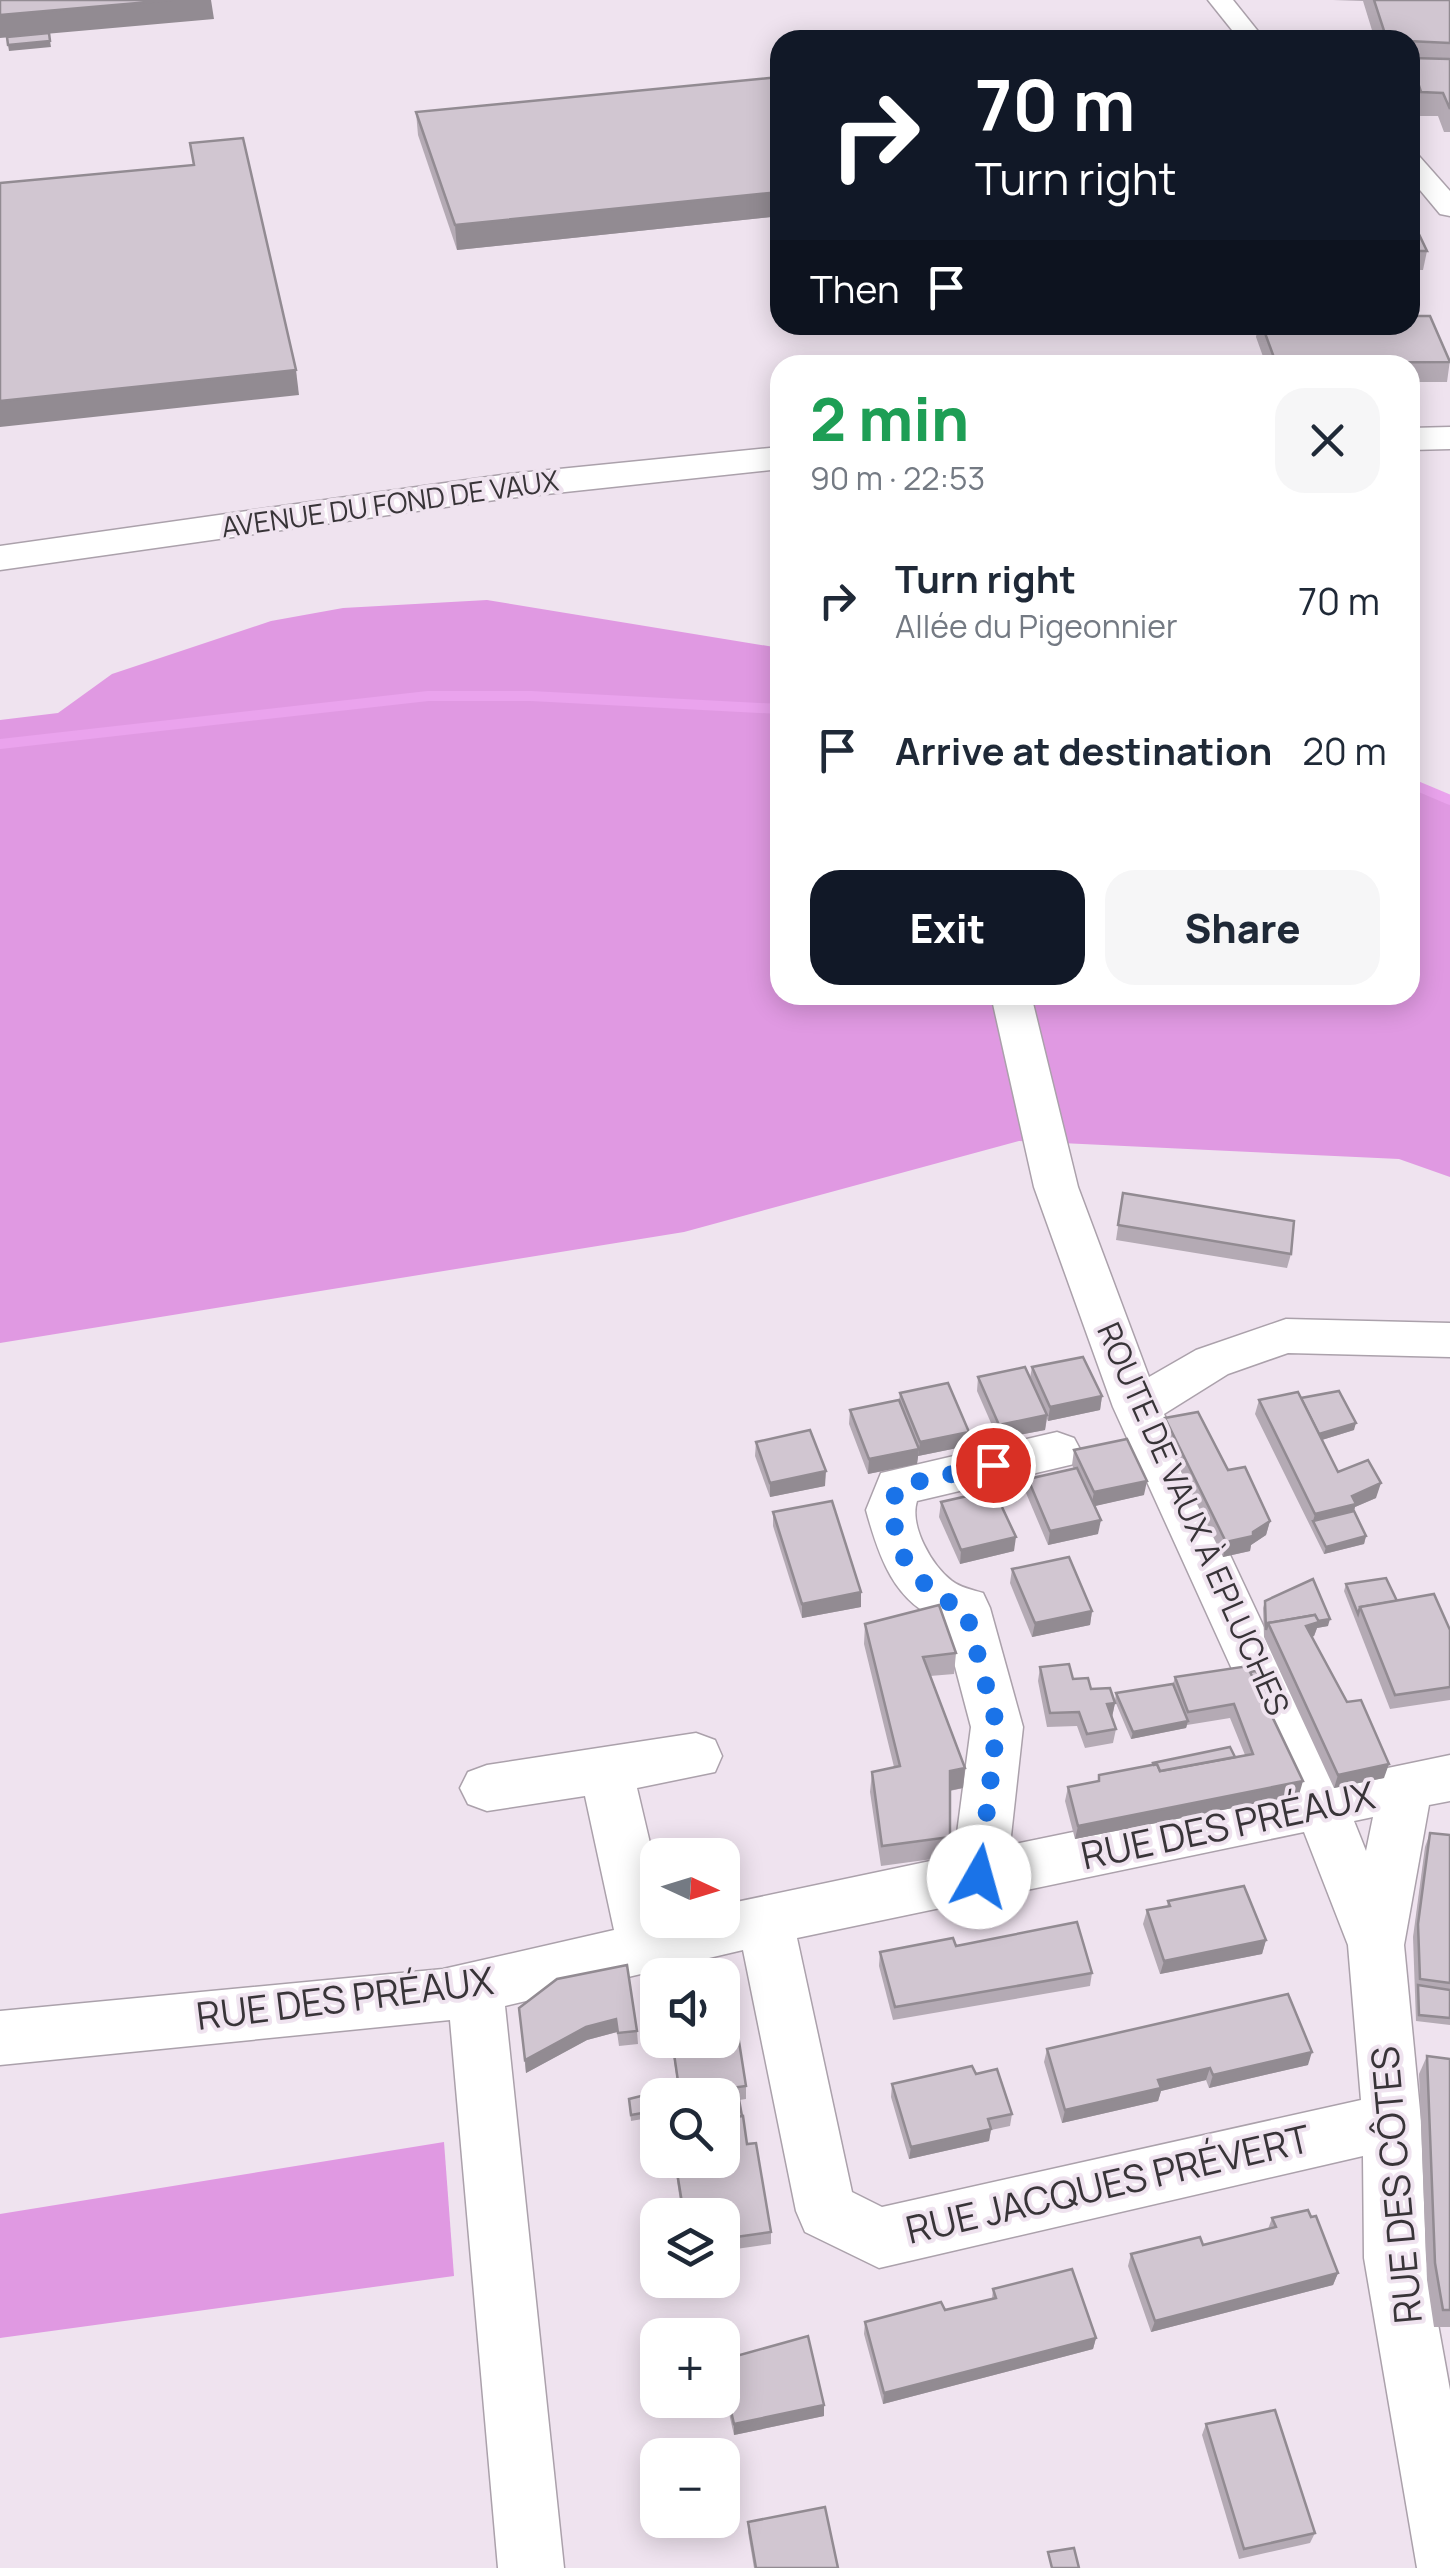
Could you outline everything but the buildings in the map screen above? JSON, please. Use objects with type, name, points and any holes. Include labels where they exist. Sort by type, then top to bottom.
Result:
[{"type":"street","points":[[1220,0],[1244,30]]},
{"type":"street","points":[[1420,174],[1450,208]]},
{"type":"street","points":[[1420,439],[1450,438]]},
{"type":"street","name":"AVENUE DU FOND DE VAUX","points":[[0,558],[509,486],[770,459]]},
{"type":"street","name":"ROUTE DE VAUX À EPLUCHES","points":[[1013,1005],[1056,1188],[1137,1407],[1322,1808]]},
{"type":"street","points":[[1137,1407],[1212,1362],[1286,1336],[1450,1340]]},
{"type":"street","points":[[979,1877],[997,1726],[965,1608],[935,1597],[903,1556],[890,1510],[898,1486],[1057,1451]]},
{"type":"street","points":[[487,1788],[696,1756]]},
{"type":"street","points":[[606,1770],[646,1948]]},
{"type":"street","points":[[1376,1945],[1427,1784]]},
{"type":"street","name":"RUE DES PRÉAUX","points":[[0,2038],[444,1995],[765,1920],[1427,1784]]},
{"type":"street","name":"RUE DES CÔTES","points":[[1322,1808],[1376,1945],[1392,2120],[1395,2258],[1450,2568]]},
{"type":"street","name":"RUE JACQUES PRÉVERT","points":[[765,1920],[826,2211],[879,2238],[1392,2120]]},
{"type":"street","points":[[475,1987],[530,2568]]},
{"type":"shaded area","points":[[487,600],[770,646],[770,1005],[1420,1005],[1420,786],[1450,799],[1450,1177],[1399,1159],[1019,1141],[684,1232],[0,1343],[0,720],[58,713],[112,674],[271,621],[343,608]]},
{"type":"shaded area","points":[[444,2142],[454,2276],[0,2338],[0,2214]]},
{"type":"waterway","points":[[0,744],[428,696],[531,696],[770,708]]},
{"type":"waterway","points":[[1420,787],[1450,800]]},
{"type":"route","points":[[979,1877],[997,1726],[965,1608],[935,1597],[903,1556],[890,1510],[898,1486],[993,1465]]}]
